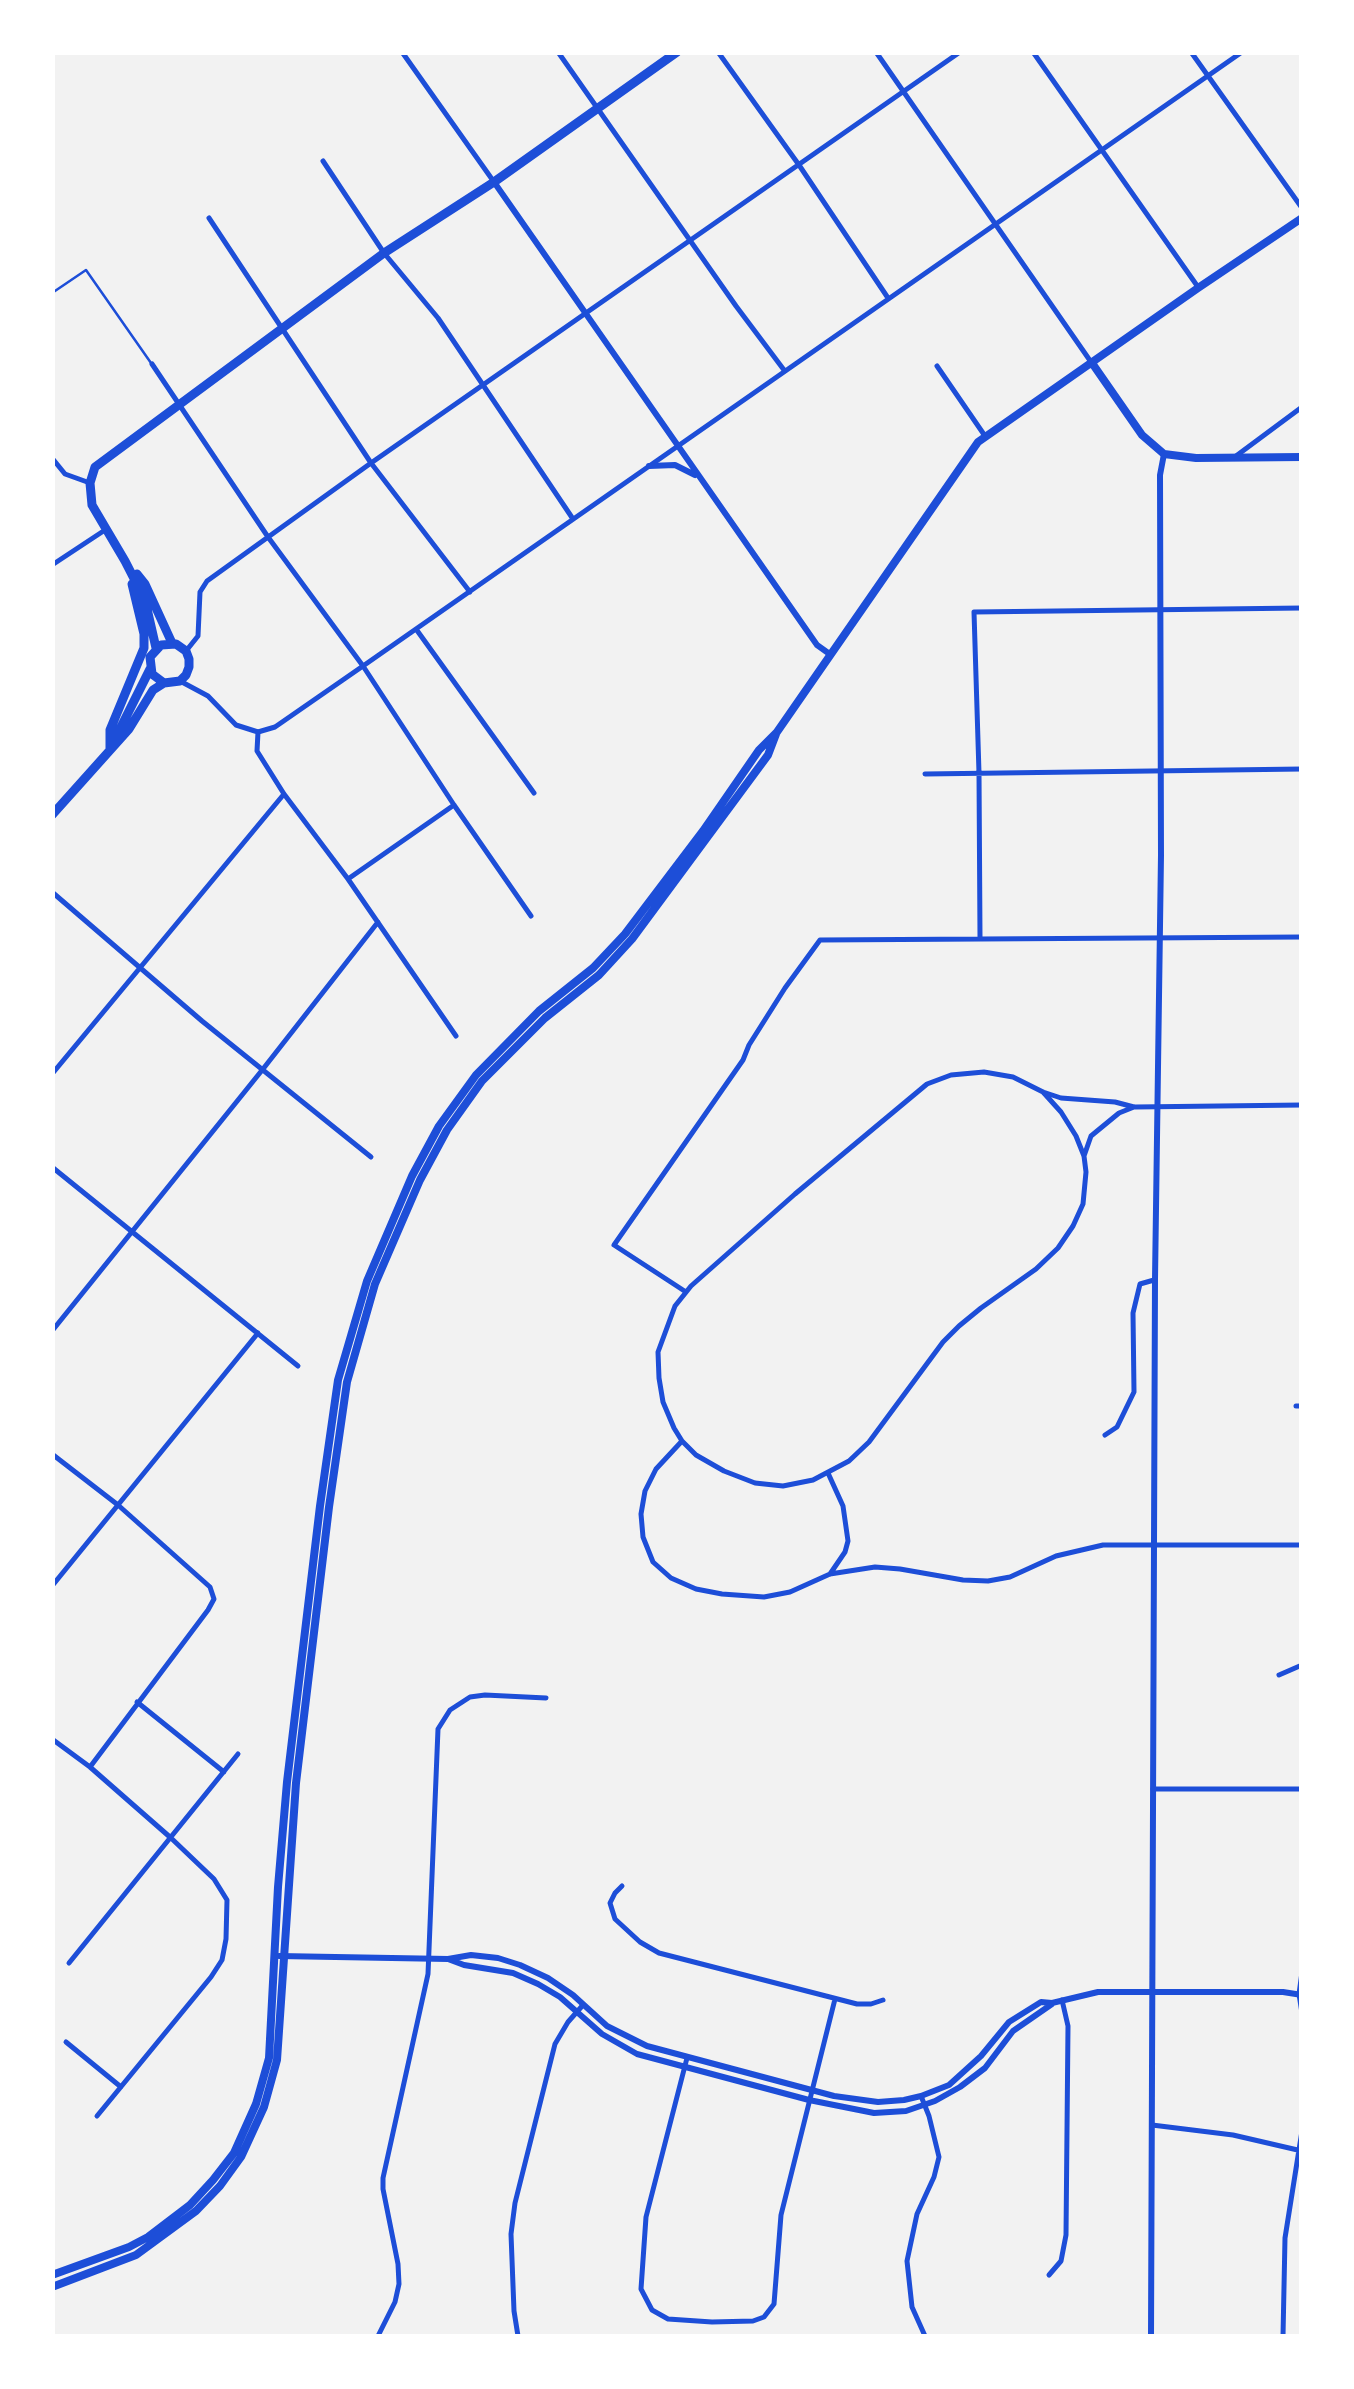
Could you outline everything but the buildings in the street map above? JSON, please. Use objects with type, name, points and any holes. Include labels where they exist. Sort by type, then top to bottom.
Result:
[{"type":"main road","points":[[52,814],[128,729],[153,690],[164,683],[180,681],[190,667],[186,651],[172,643],[144,584],[104,530],[92,505],[90,483],[95,467],[384,253],[494,182],[677,52]]},
{"type":"main road","points":[[52,2286],[136,2256],[196,2212],[242,2157],[264,2107],[278,2060],[296,1783],[347,1382],[375,1284],[420,1180],[447,1130],[482,1080],[544,1018],[598,975],[636,927],[768,754],[777,732],[985,436],[1302,218]]},
{"type":"main road","points":[[1092,363],[1142,436],[1164,454],[1302,457]]},
{"type":"main road","points":[[110,748],[110,730],[144,648],[125,561]]},
{"type":"main road","points":[[125,561],[145,600],[156,648]]},
{"type":"main road","points":[[110,748],[150,668],[150,658],[156,648],[172,643]]},
{"type":"main road","points":[[150,668],[155,678],[164,683]]},
{"type":"main road","points":[[52,2274],[110,2256],[148,2237],[190,2205],[234,2152],[256,2104],[269,2058],[287,1782],[320,1506],[338,1380],[367,1282],[412,1176],[439,1126],[476,1075],[538,1011],[636,927]]},
{"type":"street","points":[[402,52],[817,645],[831,655]]},
{"type":"street","points":[[558,52],[784,370]]},
{"type":"street","points":[[718,52],[888,298]]},
{"type":"street","points":[[876,52],[1092,363]]},
{"type":"street","points":[[186,651],[198,636],[200,592],[206,581],[960,52]]},
{"type":"street","points":[[1033,52],[1198,288]]},
{"type":"street","points":[[1191,52],[1302,208]]},
{"type":"street","points":[[180,681],[208,696],[236,724],[258,732],[275,727],[1242,52]]},
{"type":"street","points":[[323,161],[384,253],[438,318],[485,385],[573,520]]},
{"type":"street","points":[[209,218],[372,463],[470,592]]},
{"type":"street","points":[[152,364],[268,536],[363,666],[531,916]]},
{"type":"street","points":[[937,366],[985,436]]},
{"type":"street","points":[[1232,458],[1302,407]]},
{"type":"street","points":[[1151,2336],[1160,475],[1164,454]]},
{"type":"street","points":[[52,458],[65,474],[90,483]]},
{"type":"street","points":[[649,466],[674,466],[702,479]]},
{"type":"street","points":[[52,565],[104,530]]},
{"type":"street","points":[[980,938],[974,612],[1302,608]]},
{"type":"street","points":[[416,629],[534,793]]},
{"type":"street","points":[[258,732],[257,751],[284,794],[456,1036]]},
{"type":"street","points":[[925,774],[1302,769]]},
{"type":"street","points":[[52,1074],[284,794]]},
{"type":"street","points":[[348,879],[454,805]]},
{"type":"street","points":[[52,892],[371,1157]]},
{"type":"street","points":[[52,1331],[378,922]]},
{"type":"street","points":[[686,1292],[614,1246],[743,1060],[785,988],[820,940],[1302,937]]},
{"type":"street","points":[[1043,1092],[1061,1112],[1084,1156],[1083,1204],[1073,1226],[1036,1269],[958,1326],[869,1442],[828,1473],[784,1486],[755,1483],[724,1471],[682,1442],[663,1402],[658,1378],[658,1352],[674,1306],[795,1194],[928,1084],[951,1076],[984,1072],[1013,1077],[1062,1098],[1134,1107],[1302,1105]]},
{"type":"street","points":[[1084,1156],[1091,1136],[1119,1113],[1134,1107]]},
{"type":"street","points":[[52,1166],[298,1366]]},
{"type":"street","points":[[1105,1435],[1117,1427],[1134,1392],[1133,1313],[1140,1284],[1155,1279]]},
{"type":"street","points":[[52,1586],[258,1333]]},
{"type":"street","points":[[682,1442],[656,1469],[645,1491],[643,1537],[652,1562],[671,1578],[696,1590],[764,1597],[790,1592],[830,1574],[875,1568],[988,1581],[1010,1577],[1056,1556],[1103,1545],[1302,1546]]},
{"type":"street","points":[[52,1454],[118,1505],[210,1587],[214,1599],[90,1767]]},
{"type":"street","points":[[828,1473],[842,1506],[848,1540],[830,1574]]},
{"type":"street","points":[[1279,1675],[1302,1666]]},
{"type":"street","points":[[378,2336],[395,2302],[399,2284],[382,2189],[429,1959],[436,1746],[441,1722],[450,1710],[470,1697],[546,1698]]},
{"type":"street","points":[[136,1702],[224,1772]]},
{"type":"street","points":[[52,1739],[171,1838],[214,1879],[226,1900],[222,1960],[97,2116]]},
{"type":"street","points":[[68,1963],[238,1754]]},
{"type":"street","points":[[1153,1789],[1302,1789]]},
{"type":"street","points":[[622,1886],[610,1903],[611,1910],[628,1933],[659,1953],[835,1999],[871,2004],[884,2000]]},
{"type":"street","points":[[275,1956],[498,1958],[520,1964],[560,1985],[580,2009],[647,2046],[809,2100],[874,2113],[906,2111],[948,2094],[984,2068],[1014,2031],[1057,2001]]},
{"type":"street","points":[[1302,1972],[1302,2013]]},
{"type":"street","points":[[686,2062],[868,2101],[904,2100],[949,2085],[981,2056],[1000,2031],[1034,2004],[1098,1992],[1300,1994]]},
{"type":"street","points":[[686,2062],[649,2203],[641,2289],[652,2310],[668,2319],[759,2320],[771,2309],[776,2291],[782,2215],[835,1999]]},
{"type":"street","points":[[1049,2275],[1060,2261],[1066,2235],[1068,2026],[1057,2001]]},
{"type":"street","points":[[518,2336],[512,2234],[515,2203],[555,2044],[580,2009]]},
{"type":"street","points":[[66,2042],[121,2087]]},
{"type":"street","points":[[921,2096],[936,2141],[938,2163],[917,2214],[907,2260],[912,2307],[925,2336]]},
{"type":"street","points":[[1152,2125],[1233,2135],[1300,2151]]},
{"type":"street","points":[[1283,2336],[1286,2238],[1302,2131]]},
{"type":"lane","points":[[52,293],[86,270],[152,364]]}]
